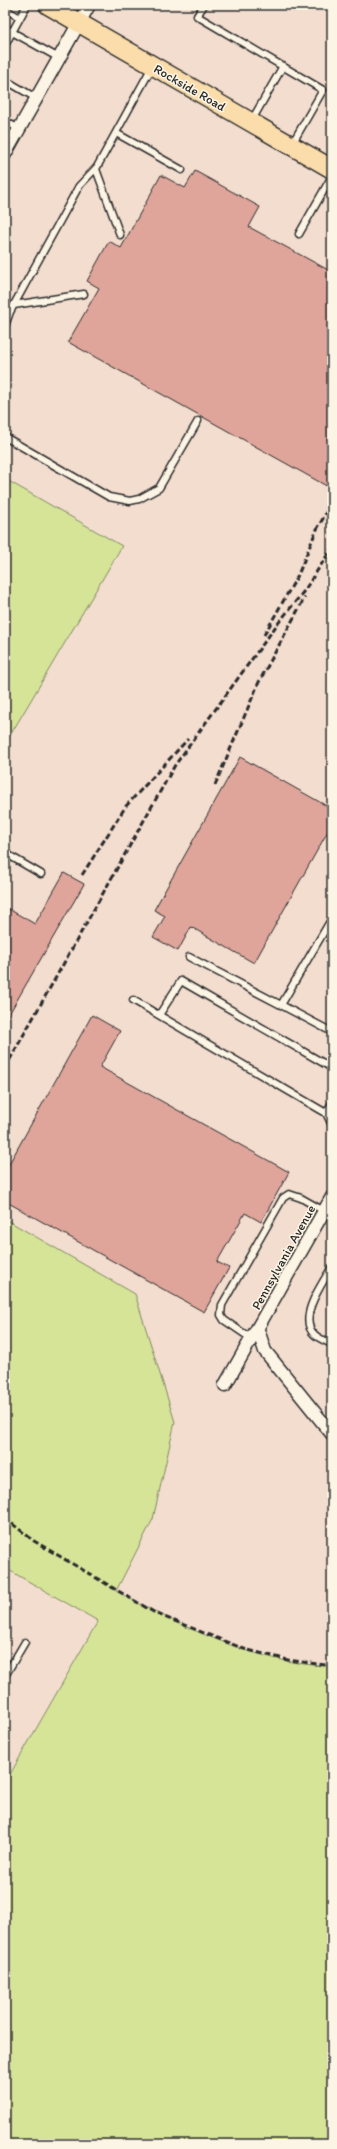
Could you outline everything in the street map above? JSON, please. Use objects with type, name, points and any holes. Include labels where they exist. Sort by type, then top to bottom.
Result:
[{"type":"main road","name":"Rockside Road","points":[[48,5],[332,169]]},
{"type":"street","points":[[5,154],[89,5]]},
{"type":"street","name":"Pennsylvania Avenue","points":[[225,1385],[255,1335],[332,1197]]},
{"type":"street","name":"Pennsylvania Avenue","points":[[255,1335],[265,1351],[332,1434]]},
{"type":"lane","points":[[5,45],[27,5]]},
{"type":"lane","points":[[204,5],[197,16],[323,90],[291,146]]},
{"type":"lane","points":[[5,9],[20,18]]},
{"type":"lane","points":[[5,28],[58,58]]},
{"type":"lane","points":[[5,326],[14,305],[79,186],[96,169],[153,66]]},
{"type":"lane","points":[[251,122],[283,66]]},
{"type":"lane","points":[[5,80],[36,98]]},
{"type":"lane","points":[[5,121],[19,129]]},
{"type":"lane","points":[[116,133],[182,170]]},
{"type":"lane","points":[[96,169],[120,235]]},
{"type":"lane","points":[[299,234],[332,176]]},
{"type":"lane","points":[[14,305],[84,294]]},
{"type":"lane","points":[[5,437],[109,497],[130,501],[139,500],[159,488],[198,421]]},
{"type":"lane","points":[[5,853],[41,874]]},
{"type":"lane","points":[[281,1005],[332,918]]},
{"type":"lane","points":[[189,957],[332,1032]]},
{"type":"lane","points":[[159,1015],[181,981],[332,1068]]},
{"type":"lane","points":[[133,1000],[326,1113],[332,1125]]},
{"type":"lane","points":[[326,1113],[332,1103]]},
{"type":"lane","points":[[255,1335],[224,1320],[221,1314],[222,1305],[283,1198],[289,1194],[301,1198],[324,1211]]},
{"type":"lane","points":[[332,1267],[309,1312],[310,1325],[314,1335],[332,1344]]},
{"type":"lane","points":[[5,1676],[25,1642]]},
{"type":"shaded area","points":[[5,5],[48,5],[70,18],[79,5],[332,5],[332,1666],[288,1660],[244,1649],[157,1614],[115,1591],[5,1783],[5,744],[121,546],[5,479]]},
{"type":"green space","points":[[5,479],[122,546],[5,744]]},
{"type":"green space","points":[[5,1219],[135,1294],[175,1422],[153,1519],[116,1591],[165,1617],[220,1641],[277,1659],[305,1664],[332,1666],[332,2144],[5,2144],[5,1783],[98,1621],[5,1568]]},
{"type":"building","points":[[195,171],[260,207],[249,227],[332,272],[332,489],[68,342],[99,288],[87,281],[109,241],[121,248],[161,175],[185,188]]},
{"type":"building","points":[[240,757],[332,809],[332,824],[254,963],[191,927],[178,951],[153,937],[165,916],[154,910]]},
{"type":"building","points":[[64,873],[84,884],[5,1021],[5,907],[35,924]]},
{"type":"building","points":[[92,1015],[120,1031],[100,1067],[289,1172],[261,1222],[245,1213],[217,1262],[229,1268],[204,1312],[5,1201],[5,1171]]},
{"type":"railway","points":[[264,635],[298,575],[316,531],[332,502]]},
{"type":"railway","points":[[5,1068],[175,765],[276,626],[304,591],[332,548]]},
{"type":"railway","points":[[215,785],[259,682],[305,597]]},
{"type":"railway","points":[[82,875],[126,806],[188,739]]},
{"type":"railway","points":[[5,1518],[34,1541],[157,1614],[244,1649],[288,1660],[332,1666]]}]
